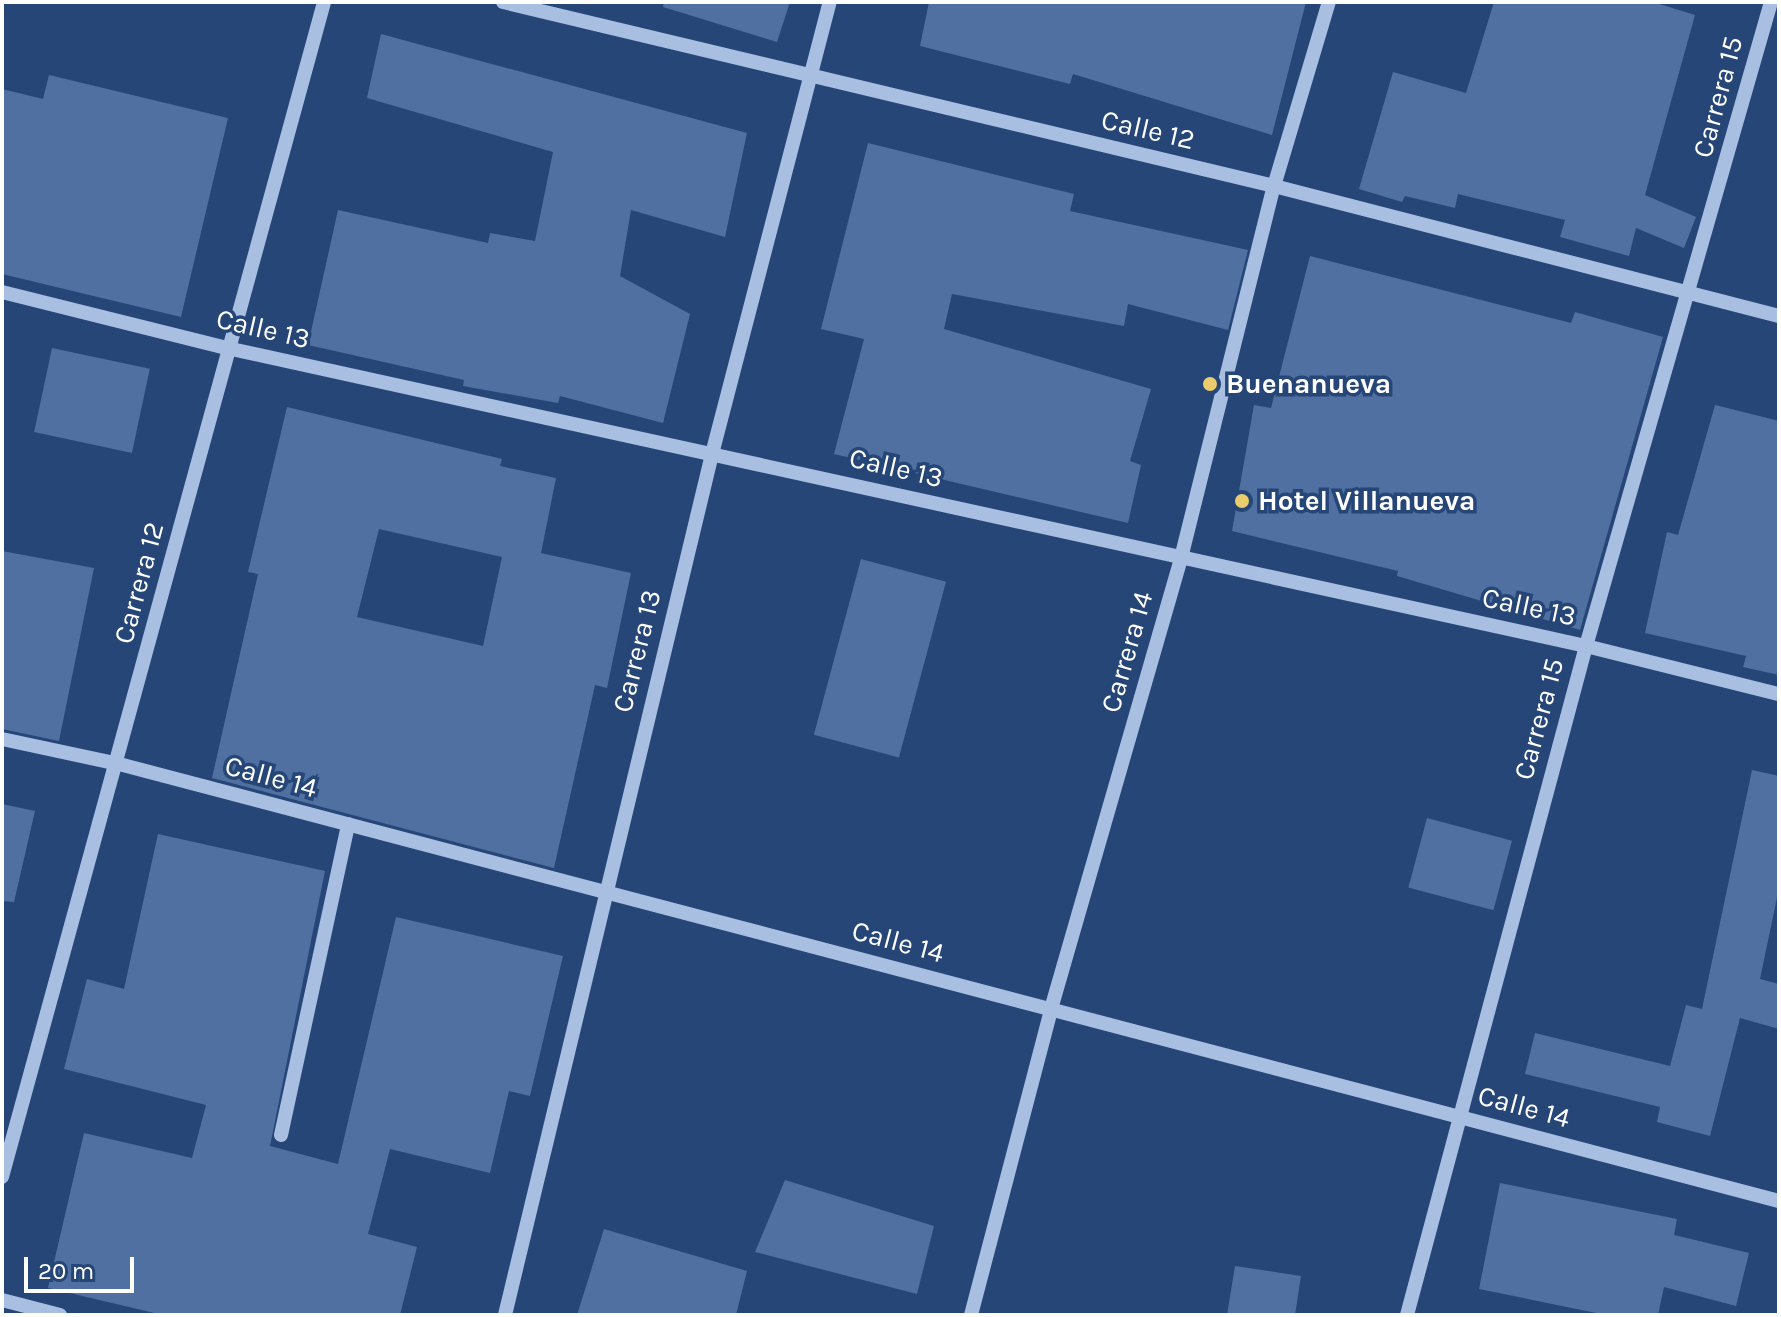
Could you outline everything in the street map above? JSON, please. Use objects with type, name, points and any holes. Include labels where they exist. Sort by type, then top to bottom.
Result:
[{"type":"street","name":"Carrera 12","points":[[2,1177],[119,764],[227,348],[324,2]]},
{"type":"street","name":"Calle 12","points":[[503,2],[1274,186],[1779,316]]},
{"type":"street","name":"Carrera 13","points":[[505,1315],[712,454],[830,2]]},
{"type":"street","name":"Carrera 14","points":[[971,1315],[1051,1009],[1181,558],[1274,186],[1329,2]]},
{"type":"street","name":"Carrera 15","points":[[1407,1315],[1457,1116],[1586,646],[1691,293],[1771,2]]},
{"type":"street","name":"Calle 13","points":[[2,292],[227,348],[1586,646],[1779,694]]},
{"type":"street","name":"Calle 14","points":[[2,739],[119,764],[1779,1201]]},
{"type":"street","points":[[281,1135],[348,824]]},
{"type":"street","points":[[2,1300],[60,1315]]},
{"type":"building","points":[[664,2],[790,2],[777,42],[663,7]]},
{"type":"building","points":[[929,2],[1306,2],[1272,135],[1073,74],[1070,84],[920,46]]},
{"type":"building","points":[[1494,2],[1653,2],[1695,15],[1645,195],[1696,217],[1684,248],[1636,228],[1629,256],[1560,237],[1565,220],[1458,194],[1455,208],[1405,196],[1402,202],[1359,189],[1393,72],[1466,93]]},
{"type":"building","points":[[381,34],[747,133],[725,237],[631,210],[620,276],[690,314],[663,423],[560,396],[558,403],[463,386],[464,380],[308,345],[338,210],[488,243],[490,233],[535,241],[553,152],[367,98]]},
{"type":"building","points":[[49,75],[228,118],[181,317],[2,274],[2,89],[43,99]]},
{"type":"building","points":[[868,143],[1074,194],[1070,211],[1248,250],[1228,330],[1128,304],[1124,326],[952,294],[944,329],[1151,389],[1130,461],[1141,465],[1128,523],[834,454],[864,339],[821,329]]},
{"type":"building","points":[[1310,256],[1571,323],[1575,312],[1663,337],[1580,630],[1397,576],[1398,571],[1232,531],[1254,405],[1271,408]]},
{"type":"building","points":[[52,348],[150,369],[132,453],[34,432]]},
{"type":"building","points":[[1715,405],[1779,421],[1779,675],[1743,667],[1746,656],[1645,633],[1667,532],[1678,535]]},
{"type":"building","points":[[287,407],[502,459],[500,466],[556,478],[541,553],[631,573],[607,688],[595,685],[554,868],[212,778],[258,574],[248,572]],"holes":[[[379,529],[502,557],[483,646],[357,617]]]},
{"type":"building","points":[[2,551],[94,568],[59,741],[2,729]]},
{"type":"building","points":[[861,559],[946,582],[899,758],[814,735]]},
{"type":"building","points":[[1752,770],[1779,776],[1779,888],[1760,979],[1779,984],[1779,1029],[1740,1018],[1710,1136],[1657,1122],[1660,1107],[1525,1074],[1535,1033],[1670,1066],[1686,1005],[1702,1009]]},
{"type":"building","points":[[2,804],[35,811],[14,902],[2,901]]},
{"type":"building","points":[[1427,818],[1512,841],[1493,910],[1408,888]]},
{"type":"building","points":[[158,834],[325,871],[270,1146],[338,1164],[396,917],[563,956],[530,1096],[509,1091],[490,1173],[390,1149],[368,1234],[417,1247],[400,1315],[163,1315],[48,1288],[84,1133],[192,1158],[206,1105],[64,1069],[87,979],[124,989]]},
{"type":"building","points":[[785,1180],[934,1226],[917,1294],[755,1252]]},
{"type":"building","points":[[1500,1183],[1677,1219],[1674,1235],[1749,1253],[1736,1306],[1664,1287],[1658,1315],[1606,1315],[1479,1289]]},
{"type":"building","points":[[604,1229],[747,1271],[736,1315],[577,1315]]},
{"type":"building","points":[[1235,1266],[1301,1276],[1295,1315],[1227,1315]]},
{"type":"place","name":"Buenanueva","points":[[1210,384]]},
{"type":"place","name":"Hotel Villanueva","points":[[1242,501]]}]
